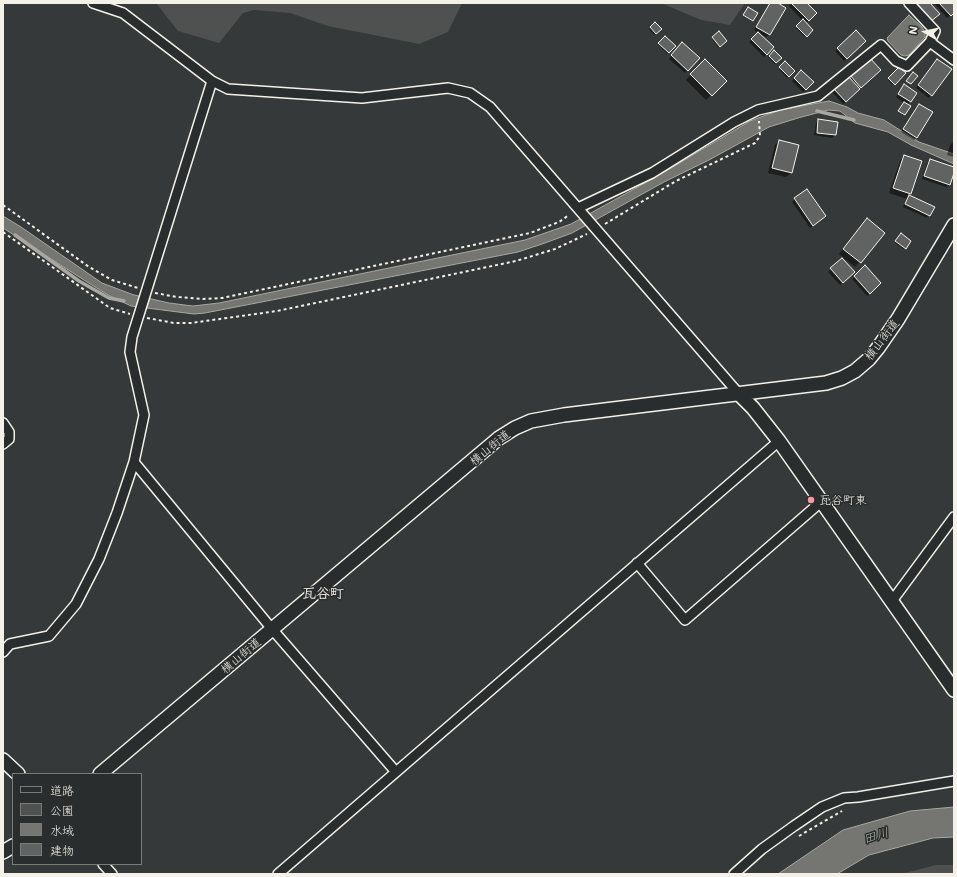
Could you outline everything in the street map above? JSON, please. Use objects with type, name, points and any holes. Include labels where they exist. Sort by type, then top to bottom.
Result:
[{"type":"street","points":[[93,3],[123,13],[212,81],[228,89],[362,98],[448,88],[470,94],[490,107],[739,394],[753,408],[779,441],[822,501],[954,690]]},
{"type":"street","points":[[578,208],[652,173],[734,122],[758,110],[818,96],[881,45],[896,61],[907,66],[930,42],[935,31],[909,3]]},
{"type":"street","points":[[930,42],[954,60]]},
{"type":"street","points":[[3,652],[10,644],[49,636],[76,604],[99,559],[134,462],[144,415],[130,352],[132,337],[212,81]]},
{"type":"street","name":"横山街道","points":[[101,773],[499,438],[515,428],[531,421],[564,415],[826,383],[842,378],[855,370],[869,359],[898,319],[954,225]]},
{"type":"street","points":[[3,423],[9,432],[9,439],[3,444]]},
{"type":"street","points":[[278,874],[779,441]]},
{"type":"street","points":[[134,462],[272,630],[396,772]]},
{"type":"street","points":[[637,564],[684,620],[822,501]]},
{"type":"street","points":[[892,601],[954,517]]},
{"type":"street","points":[[3,760],[17,773]]},
{"type":"street","points":[[734,874],[762,849],[822,807],[844,798],[954,781]]},
{"type":"street","points":[[3,852],[12,847]]},
{"type":"street","points":[[104,865],[112,874]]},
{"type":"path","points":[[3,232],[110,308],[138,316],[174,323],[191,323],[277,311],[516,261],[555,249],[597,229],[676,181],[755,143],[760,136],[758,110]]},
{"type":"path","points":[[3,205],[89,267],[112,280],[146,291],[177,297],[202,299],[222,298],[530,233],[559,222],[578,208]]},
{"type":"path","points":[[796,838],[841,812],[858,797]]},
{"type":"green space","points":[[156,3],[462,3],[448,32],[419,44],[328,26],[290,13],[254,10],[243,13],[219,43],[178,31]]},
{"type":"green space","points":[[661,3],[745,3],[730,25],[701,20]]},
{"type":"green space","points":[[936,865],[954,865],[954,874],[901,874]]},
{"type":"water","points":[[909,15],[922,27],[925,37],[909,55],[905,56],[901,55],[887,38]]},
{"type":"water","points":[[829,101],[847,107],[858,113],[884,120],[919,142],[954,154],[954,164],[911,145],[888,132],[855,123],[840,111],[828,110],[769,127],[709,160],[664,182],[572,233],[518,252],[194,314],[131,306],[110,296],[87,282],[3,228],[3,216],[102,283],[134,295],[169,303],[193,306],[219,303],[525,240],[571,224],[661,174],[750,121],[780,110]]},
{"type":"water","name":"田川","points":[[954,807],[954,837],[933,838],[869,855],[837,874],[778,874],[843,830],[910,811]]},
{"type":"building","points":[[770,3],[778,3],[786,8],[770,35],[756,27]]},
{"type":"building","points":[[791,3],[807,3],[817,13],[809,21]]},
{"type":"building","points":[[914,3],[930,3],[940,14],[930,22]]},
{"type":"building","points":[[939,3],[954,3],[954,13],[951,16]]},
{"type":"building","points":[[748,7],[758,13],[753,21],[743,15]]},
{"type":"building","points":[[803,19],[813,30],[807,37],[796,26]]},
{"type":"building","points":[[655,22],[662,29],[656,34],[650,27]]},
{"type":"building","points":[[856,30],[866,41],[847,59],[837,48]]},
{"type":"building","points":[[719,31],[727,41],[720,47],[712,37]]},
{"type":"building","points":[[758,32],[774,47],[767,55],[751,39]]},
{"type":"building","points":[[665,36],[676,46],[669,53],[658,43]]},
{"type":"building","points":[[682,42],[700,58],[688,71],[671,55]]},
{"type":"building","points":[[774,50],[782,58],[776,63],[769,56]]},
{"type":"building","points":[[869,57],[881,70],[861,88],[850,75]]},
{"type":"building","points":[[705,59],[727,81],[712,96],[690,74]]},
{"type":"building","points":[[937,59],[952,69],[932,96],[918,85]]},
{"type":"building","points":[[785,61],[795,71],[789,77],[779,67]]},
{"type":"building","points":[[899,67],[906,73],[895,85],[888,78]]},
{"type":"building","points":[[801,70],[814,82],[806,90],[794,78]]},
{"type":"building","points":[[913,72],[918,76],[911,84],[906,81]]},
{"type":"building","points":[[848,76],[860,89],[846,102],[834,89]]},
{"type":"building","points":[[904,84],[917,93],[911,102],[898,94]]},
{"type":"building","points":[[904,102],[911,106],[905,115],[898,111]]},
{"type":"building","points":[[919,104],[933,112],[917,138],[903,129]]},
{"type":"building","points":[[818,119],[838,122],[836,135],[817,133]]},
{"type":"building","points":[[779,140],[799,145],[792,173],[772,168]]},
{"type":"building","points":[[904,155],[922,161],[911,194],[893,188]]},
{"type":"building","points":[[930,159],[954,167],[954,173],[950,185],[924,176]]},
{"type":"building","points":[[807,189],[826,216],[813,226],[794,198]]},
{"type":"building","points":[[909,195],[935,207],[930,216],[905,204]]},
{"type":"building","points":[[867,218],[885,233],[861,263],[843,249]]},
{"type":"building","points":[[901,233],[911,241],[906,249],[895,241]]},
{"type":"building","points":[[842,258],[855,272],[843,283],[830,268]]},
{"type":"building","points":[[865,265],[881,283],[870,294],[854,276]]},
{"type":"waterway","points":[[817,111],[854,120]]},
{"type":"waterway","points":[[15,235],[79,281],[109,298],[124,301]]},
{"type":"place","name":"瓦谷町東","points":[[811,500]]},
{"type":"district","name":"瓦谷町","points":[[323,594]]}]
